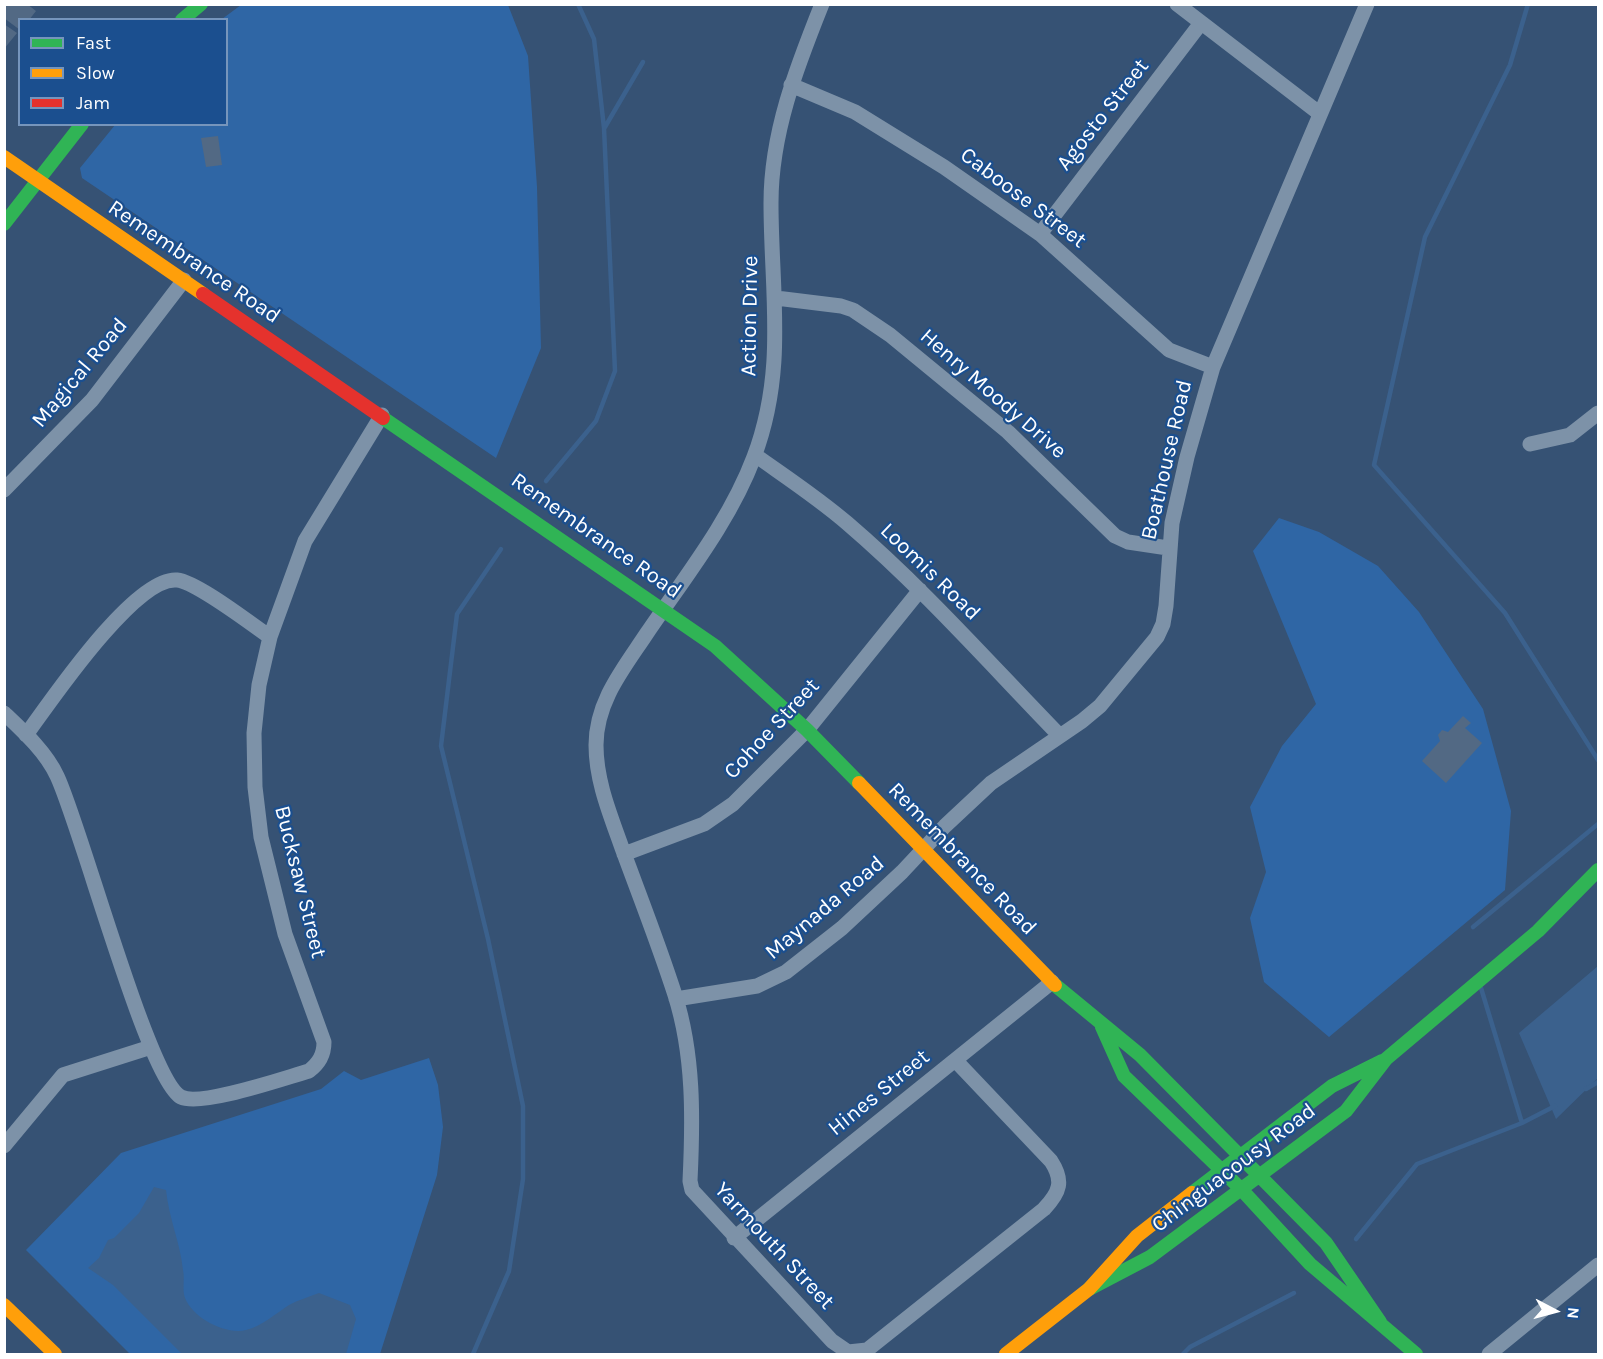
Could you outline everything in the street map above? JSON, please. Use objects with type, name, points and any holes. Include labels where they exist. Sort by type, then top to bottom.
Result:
[{"type":"street","points":[[184,18],[201,4]]},
{"type":"street","name":"Action Drive","points":[[664,608],[723,519],[755,456],[774,374],[776,298],[771,203],[777,139],[791,85],[822,4]]},
{"type":"street","points":[[1177,4],[1319,113]]},
{"type":"street","name":"Boathouse Road","points":[[923,849],[991,783],[1100,706],[1157,637],[1163,624],[1166,606],[1168,548],[1187,456],[1213,367],[1367,4]]},
{"type":"street","name":"Agosto Street","points":[[1040,234],[1201,23]]},
{"type":"street","name":"Caboose Street","points":[[791,85],[855,112],[910,144],[1040,234],[1169,350],[1213,367]]},
{"type":"street","points":[[4,224],[80,126]]},
{"type":"street","name":"Remembrance Road","points":[[4,157],[715,645],[807,730],[1052,982],[1140,1055],[1260,1175],[1326,1243],[1380,1322]]},
{"type":"street","name":"Magical Road","points":[[4,490],[92,400],[184,280]]},
{"type":"street","name":"Henry Moody Drive","points":[[776,298],[842,306],[866,318],[974,402],[1115,536],[1128,542],[1168,548]]},
{"type":"street","points":[[1530,444],[1570,435],[1599,412]]},
{"type":"street","name":"Bucksaw Street","points":[[4,713],[26,735],[57,774],[151,1047],[173,1091],[181,1097],[200,1100],[309,1071],[321,1059],[324,1042],[285,934],[261,837],[255,787],[256,714],[270,637],[304,541],[382,415]]},
{"type":"street","name":"Loomis Road","points":[[755,456],[846,522],[920,590],[1060,736]]},
{"type":"street","points":[[26,735],[76,666],[109,627],[142,595],[168,580],[179,580],[194,587],[270,637]]},
{"type":"street","name":"Cohoe Street","points":[[624,854],[694,828],[719,815],[807,730],[920,590]]},
{"type":"street","name":"Yarmouth Street","points":[[664,608],[607,696],[596,741],[600,780],[676,999],[692,1100],[690,1181],[692,1190],[734,1238],[832,1341],[848,1352],[858,1353],[867,1350],[1035,1216],[1056,1196],[1060,1184],[1058,1173],[1051,1161],[956,1061]]},
{"type":"street","name":"Maynada Road","points":[[676,999],[757,986],[786,972],[842,928],[923,849]]},
{"type":"street","name":"Chinguacousy Road","points":[[1089,1288],[1150,1257],[1346,1111],[1386,1059],[1538,931],[1599,870]]},
{"type":"street","name":"Hines Street","points":[[734,1238],[1052,982]]},
{"type":"street","name":"Remembrance Road","points":[[1101,1024],[1124,1076],[1241,1189],[1310,1264],[1416,1354]]},
{"type":"street","points":[[4,1146],[63,1075],[151,1047]]},
{"type":"street","name":"Chinguacousy Road","points":[[1006,1354],[1089,1288],[1137,1236],[1332,1086],[1386,1059]]},
{"type":"street","points":[[1489,1354],[1599,1265]]},
{"type":"street","points":[[4,1305],[55,1354]]},
{"type":"shaded area","points":[[241,5],[508,5],[528,56],[537,187],[541,348],[496,458],[82,178],[80,168],[114,126],[228,126],[228,18],[223,18]]},
{"type":"shaded area","points":[[1279,518],[1319,532],[1378,566],[1419,612],[1483,709],[1511,811],[1505,890],[1329,1037],[1264,982],[1250,918],[1266,872],[1250,807],[1282,746],[1316,704],[1253,551]]},
{"type":"shaded area","points":[[1598,966],[1598,1078],[1556,1119],[1519,1033]]},
{"type":"shaded area","points":[[429,1058],[438,1085],[443,1127],[437,1175],[380,1354],[130,1354],[26,1250],[121,1153],[321,1089],[344,1071],[361,1080]]},
{"type":"shaded area","points":[[154,1187],[166,1190],[182,1260],[184,1295],[195,1312],[220,1327],[229,1330],[246,1330],[263,1323],[292,1303],[319,1293],[350,1305],[356,1319],[346,1354],[182,1354],[113,1285],[88,1268],[99,1258],[108,1240],[114,1238],[139,1213]]},
{"type":"building","points":[[4,4],[27,4],[36,11],[31,18],[18,18],[18,28],[4,18]]},
{"type":"building","points":[[4,24],[17,33],[4,49]]},
{"type":"building","points":[[218,136],[222,165],[206,167],[201,138]]},
{"type":"building","points":[[1463,716],[1471,723],[1465,728],[1482,743],[1446,783],[1422,761],[1440,741],[1438,735],[1442,730],[1448,732]]},
{"type":"waterway","points":[[546,481],[596,421],[615,371],[604,128],[594,39],[578,4]]},
{"type":"waterway","points":[[1528,4],[1510,65],[1425,237],[1374,465],[1505,613],[1598,760]]},
{"type":"waterway","points":[[605,127],[643,62]]},
{"type":"waterway","points":[[473,1354],[509,1271],[523,1179],[523,1106],[488,939],[441,746],[457,614],[501,549]]},
{"type":"waterway","points":[[1473,927],[1598,824]]},
{"type":"waterway","points":[[1481,988],[1522,1123]]},
{"type":"waterway","points":[[1586,1089],[1598,1082]]},
{"type":"waterway","points":[[1356,1239],[1417,1164],[1522,1123],[1555,1106]]},
{"type":"waterway","points":[[1183,1354],[1190,1347],[1294,1293]]},
{"type":"traffic: fast","points":[[184,18],[201,4]]},
{"type":"traffic: fast","points":[[4,224],[80,126]]},
{"type":"traffic: fast","points":[[383,418],[715,646],[807,730],[859,783]]},
{"type":"traffic: fast","points":[[1089,1289],[1150,1257],[1346,1111],[1386,1059],[1538,931],[1598,870]]},
{"type":"traffic: fast","points":[[1055,985],[1140,1055],[1326,1243],[1380,1322]]},
{"type":"traffic: fast","points":[[1102,1027],[1124,1076],[1241,1189],[1310,1264],[1416,1354]]},
{"type":"traffic: fast","points":[[1192,1193],[1332,1086],[1382,1061]]},
{"type":"traffic: slow","points":[[4,157],[203,294]]},
{"type":"traffic: slow","points":[[859,783],[1055,985]]},
{"type":"traffic: slow","points":[[1006,1354],[1089,1289],[1137,1236],[1192,1193]]},
{"type":"traffic: slow","points":[[4,1305],[55,1354]]},
{"type":"traffic: jam","points":[[203,294],[383,418]]}]
